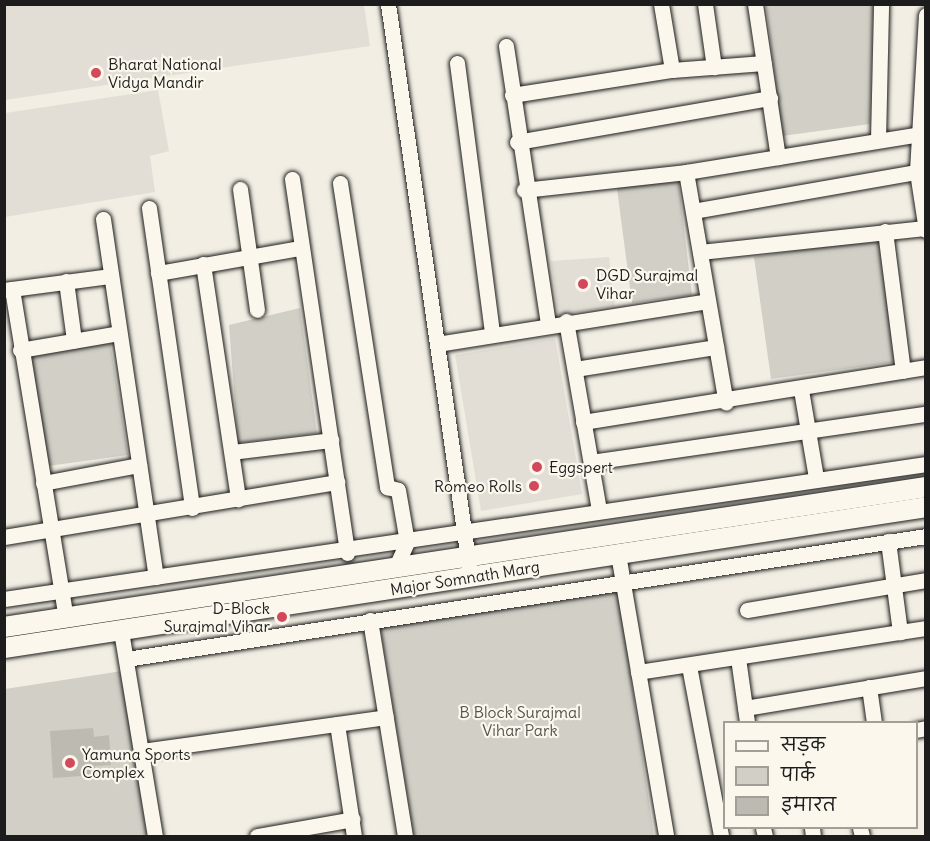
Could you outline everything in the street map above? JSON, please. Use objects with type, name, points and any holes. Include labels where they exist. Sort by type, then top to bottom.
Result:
[{"type":"main road","name":"Major Somnath Marg","points":[[4,627],[926,487]]},
{"type":"main road","name":"Major Somnath Marg","points":[[4,648],[926,507]]},
{"type":"main road","points":[[33,623],[37,644]]},
{"type":"street","points":[[388,4],[471,577]]},
{"type":"street","points":[[661,4],[672,70]]},
{"type":"street","points":[[705,4],[714,67]]},
{"type":"street","points":[[755,4],[778,157]]},
{"type":"street","points":[[878,140],[881,4]]},
{"type":"street","points":[[700,252],[885,231],[925,229],[917,172],[922,134],[926,15]]},
{"type":"street","points":[[506,46],[524,190],[548,323]]},
{"type":"street","points":[[457,63],[492,333]]},
{"type":"street","points":[[512,95],[672,70],[764,63]]},
{"type":"street","points":[[517,142],[770,98]]},
{"type":"street","points":[[524,190],[686,172],[922,134]]},
{"type":"street","points":[[686,172],[726,403]]},
{"type":"street","points":[[693,212],[917,172]]},
{"type":"street","points":[[292,179],[300,248],[347,553]]},
{"type":"street","points":[[340,183],[387,487],[398,490],[407,542],[396,567]]},
{"type":"street","points":[[240,189],[257,310]]},
{"type":"street","points":[[149,208],[192,508]]},
{"type":"street","points":[[103,219],[156,577]]},
{"type":"street","points":[[885,231],[903,371]]},
{"type":"street","points":[[158,273],[248,254],[300,248]]},
{"type":"street","points":[[203,264],[238,499]]},
{"type":"street","points":[[66,618],[8,290],[111,276]]},
{"type":"street","points":[[66,281],[74,340]]},
{"type":"street","points":[[438,344],[548,323],[708,301]]},
{"type":"street","points":[[566,321],[599,510]]},
{"type":"street","points":[[20,350],[119,333]]},
{"type":"street","points":[[574,369],[716,347]]},
{"type":"street","points":[[583,422],[726,403],[926,367]]},
{"type":"street","points":[[801,390],[816,478]]},
{"type":"street","points":[[591,462],[808,434],[926,414]]},
{"type":"street","points":[[232,452],[331,440]]},
{"type":"street","points":[[4,599],[347,553],[464,531],[599,510],[926,464]]},
{"type":"street","points":[[43,483],[139,465]]},
{"type":"street","points":[[4,537],[192,508],[337,482]]},
{"type":"street","points":[[126,659],[370,620],[623,586],[926,536]]},
{"type":"street","points":[[888,541],[900,632]]},
{"type":"street","points":[[618,554],[666,837]]},
{"type":"street","points":[[747,610],[926,580]]},
{"type":"street","points":[[370,620],[405,837]]},
{"type":"street","points":[[638,672],[926,628]]},
{"type":"street","points":[[122,631],[155,837]]},
{"type":"street","points":[[738,658],[746,715],[869,687],[926,678]]},
{"type":"street","points":[[689,666],[721,837]]},
{"type":"street","points":[[869,687],[874,721]]},
{"type":"street","points":[[142,751],[386,717]]},
{"type":"street","points":[[338,724],[354,837]]},
{"type":"street","points":[[257,837],[352,819]]},
{"type":"shaded area","name":"Bharat National Vidya Mandir","points":[[4,5],[364,5],[370,46],[5,100]]},
{"type":"shaded area","points":[[158,90],[169,151],[150,156],[155,192],[5,217],[5,113]]},
{"type":"shaded area","name":"DGD Surajmal Vihar","points":[[609,257],[615,306],[558,315],[551,261]]},
{"type":"shaded area","points":[[555,338],[582,494],[481,511],[455,355]]},
{"type":"green space","points":[[766,5],[873,5],[870,124],[782,136]]},
{"type":"green space","points":[[677,170],[692,295],[632,303],[616,181]]},
{"type":"green space","points":[[878,239],[895,362],[771,379],[754,257]]},
{"type":"green space","points":[[300,308],[317,433],[238,443],[229,325]]},
{"type":"green space","points":[[109,335],[128,455],[41,467],[28,347]]},
{"type":"green space","name":"B Block Surajmal Vihar Park","points":[[618,590],[654,836],[414,836],[380,626]]},
{"type":"green space","name":"Yamuna Sports Complex","points":[[122,671],[147,836],[5,836],[5,689]]},
{"type":"building","points":[[93,728],[94,737],[109,735],[111,765],[95,766],[96,775],[53,778],[50,731]]},
{"type":"place","name":"Bharat National Vidya Mandir","points":[[96,73]]},
{"type":"place","name":"DGD Surajmal Vihar","points":[[583,284]]},
{"type":"place","name":"Eggspert","points":[[537,467]]},
{"type":"place","name":"Romeo Rolls","points":[[534,486]]},
{"type":"place","name":"D-Block Surajmal Vihar","points":[[282,617]]},
{"type":"place","name":"Yamuna Sports Complex","points":[[70,763]]}]
